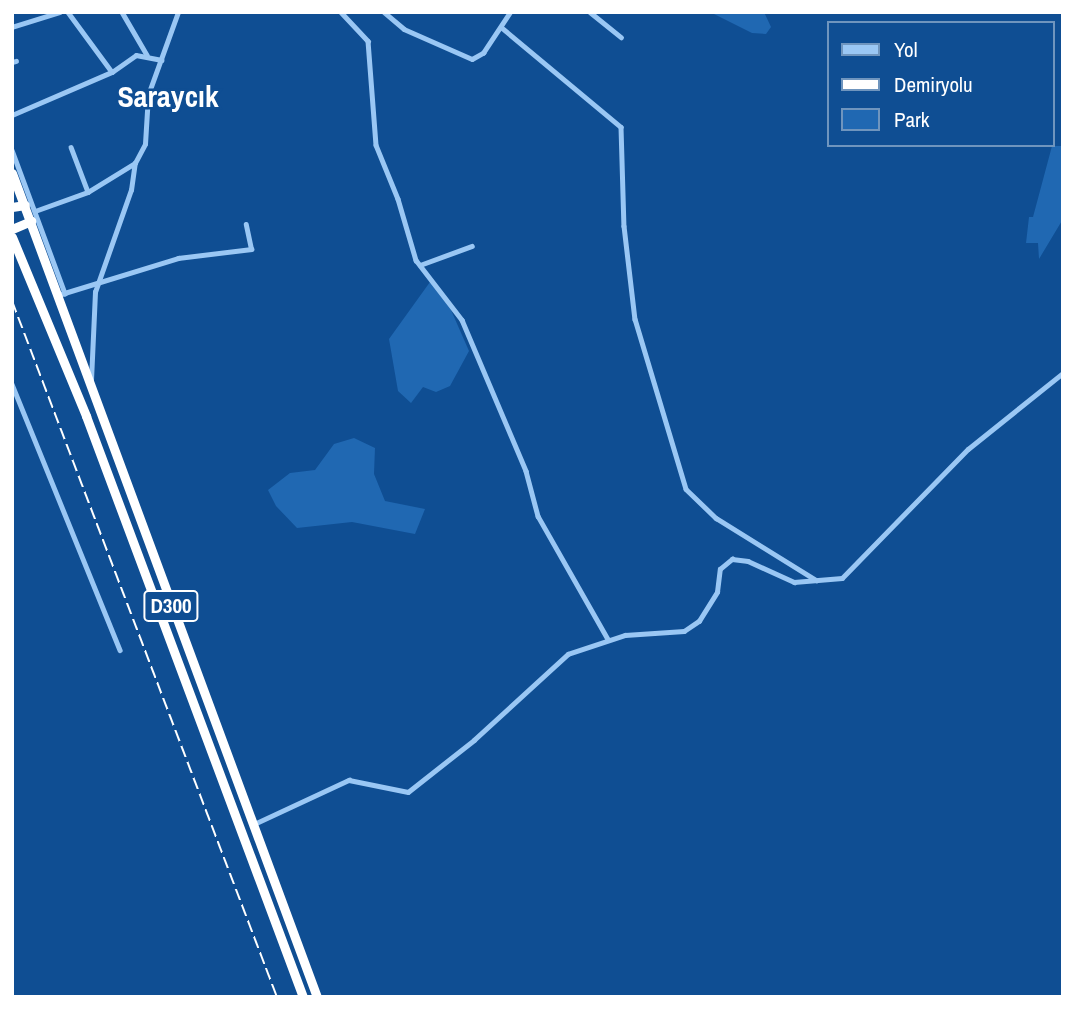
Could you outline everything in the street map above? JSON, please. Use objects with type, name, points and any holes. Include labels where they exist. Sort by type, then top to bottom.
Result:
[{"type":"highway","name":"D300","points":[[12,173],[61,294],[89,387],[317,997]]},
{"type":"highway","points":[[12,207],[30,212]]},
{"type":"highway","points":[[12,229],[30,212]]},
{"type":"highway","name":"D300","points":[[12,237],[91,429],[303,997]]},
{"type":"street","points":[[12,27],[60,12]]},
{"type":"street","points":[[68,12],[112,72]]},
{"type":"street","points":[[121,12],[147,55]]},
{"type":"street","points":[[89,387],[95,367],[93,311],[98,281],[131,190],[135,163],[145,144],[148,95],[178,12]]},
{"type":"street","points":[[341,12],[368,41],[376,145],[420,265],[462,320],[526,471],[538,516],[608,639]]},
{"type":"street","points":[[384,12],[404,29],[465,58],[483,53],[510,12]]},
{"type":"street","points":[[590,12],[621,37]]},
{"type":"street","points":[[501,27],[621,127],[624,226],[635,319],[686,489],[716,518],[816,580]]},
{"type":"street","points":[[12,115],[112,72],[136,55],[162,60]]},
{"type":"street","points":[[71,147],[88,192]]},
{"type":"street","points":[[12,149],[30,212],[88,192],[135,163]]},
{"type":"street","points":[[61,294],[178,258],[251,248],[246,225]]},
{"type":"street","points":[[420,265],[472,246]]},
{"type":"street","points":[[253,824],[349,780],[408,792],[474,740],[568,654],[608,639],[671,634],[699,621],[717,592],[720,569],[732,559],[748,561],[794,582],[852,573],[914,500],[993,426],[1063,373]]},
{"type":"street","points":[[12,384],[120,650]]},
{"type":"green space","points":[[710,12],[764,12],[771,27],[766,34],[752,33]]},
{"type":"green space","points":[[1061,146],[1063,219],[1039,259],[1038,243],[1026,243],[1029,217],[1033,217],[1052,147]]},
{"type":"green space","points":[[430,282],[451,310],[469,351],[450,386],[436,392],[423,387],[411,403],[398,391],[389,339]]},
{"type":"green space","points":[[354,438],[375,448],[374,474],[385,501],[425,509],[415,534],[352,522],[297,528],[276,506],[268,490],[290,473],[315,470],[334,444]]},
{"type":"railway","points":[[12,301],[277,997]]},
{"type":"district","name":"Saraycık","points":[[168,96]]}]
